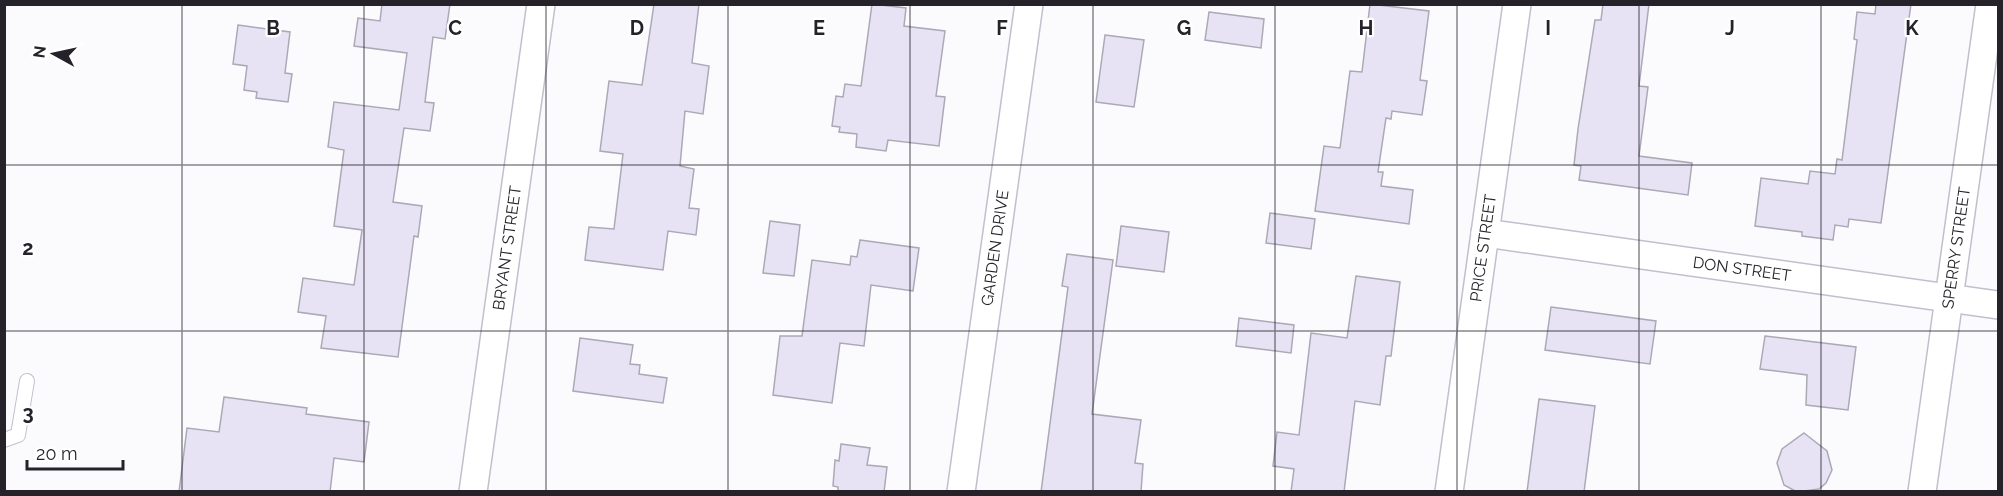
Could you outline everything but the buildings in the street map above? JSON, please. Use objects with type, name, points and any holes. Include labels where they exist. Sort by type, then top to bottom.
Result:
[{"type":"street","name":"BRYANT STREET","points":[[473,492],[541,4]]},
{"type":"street","name":"GARDEN DRIVE","points":[[961,492],[1029,4]]},
{"type":"street","name":"PRICE STREET","points":[[1449,492],[1517,4]]},
{"type":"street","name":"SPERRY STREET","points":[[1922,492],[1990,4]]},
{"type":"street","name":"DON STREET","points":[[1485,232],[1998,305]]},
{"type":"lane","points":[[4,440],[18,435],[27,381]]}]
